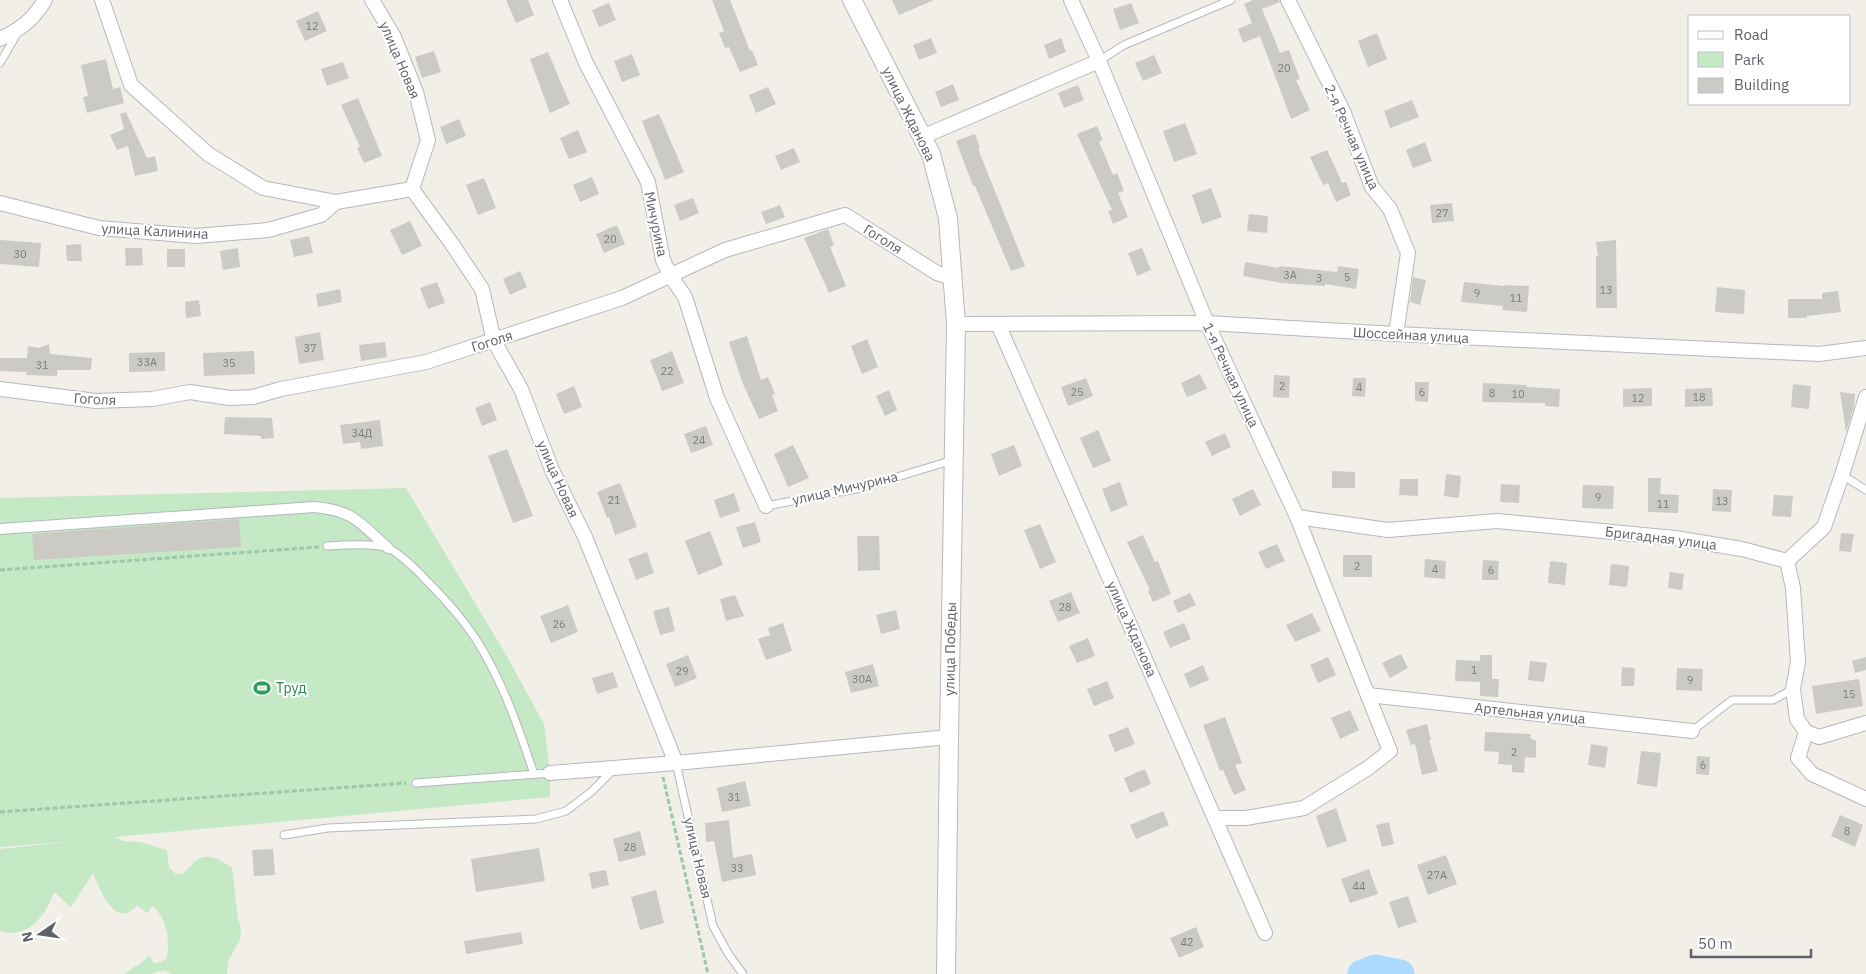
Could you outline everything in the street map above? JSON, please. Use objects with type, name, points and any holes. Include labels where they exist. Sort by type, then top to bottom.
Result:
[{"type":"street","points":[[0,39],[19,29],[35,14],[45,0]]},
{"type":"street","name":"улица Калинина","points":[[102,0],[131,85],[208,154],[263,188],[336,202],[412,189]]},
{"type":"street","name":"улица Новая","points":[[372,0],[394,37],[416,92],[428,140],[412,189],[482,288],[494,341],[521,389],[552,470],[585,537],[676,763]]},
{"type":"street","name":"Мичурина","points":[[560,0],[586,63],[648,182],[664,260],[670,275],[685,297],[717,398],[766,506]]},
{"type":"street","name":"улица Жданова","points":[[852,0],[931,154],[948,218],[956,324]]},
{"type":"street","name":"1-я Речная улица","points":[[1071,0],[1100,61],[1207,324],[1297,517],[1390,751],[1368,768],[1304,808],[1246,818],[1215,818]]},
{"type":"street","name":"2-я Речная улица","points":[[1288,0],[1342,111],[1372,187],[1390,209],[1408,253],[1396,334]]},
{"type":"street","points":[[922,136],[1100,61]]},
{"type":"street","name":"улица Калинина","points":[[0,203],[99,228],[196,236],[268,230],[321,215],[336,202]]},
{"type":"street","name":"Гоголя","points":[[0,389],[96,401],[152,399],[190,392],[230,398],[253,396],[426,362],[622,298],[725,250],[845,216],[937,273],[953,278]]},
{"type":"street","name":"Шоссейная улица","points":[[956,324],[1207,324],[1819,354],[1866,348]]},
{"type":"street","name":"улица Победы","points":[[946,974],[956,324]]},
{"type":"street","name":"улица Жданова","points":[[998,324],[1265,933]]},
{"type":"street","points":[[1866,397],[1824,527],[1787,561],[1793,588],[1798,662],[1793,689],[1797,719],[1806,732],[1819,737],[1866,722]]},
{"type":"street","points":[[0,529],[314,507],[343,512],[360,522],[388,548]]},
{"type":"street","name":"Бригадная улица","points":[[1297,517],[1388,530],[1497,521],[1675,538],[1742,549],[1787,561]]},
{"type":"street","name":"Артельная улица","points":[[1368,695],[1692,732]]},
{"type":"street","points":[[1806,732],[1798,758],[1812,774],[1866,799]]},
{"type":"street","points":[[550,773],[949,737]]},
{"type":"lane","points":[[1100,61],[1124,45],[1230,0]]},
{"type":"lane","points":[[0,63],[19,29]]},
{"type":"lane","name":"улица Мичурина","points":[[766,506],[861,488],[953,459]]},
{"type":"lane","points":[[1842,475],[1866,490]]},
{"type":"lane","points":[[327,546],[353,544],[388,548],[421,575],[438,592],[476,640],[495,674],[534,774]]},
{"type":"lane","points":[[1692,732],[1732,700],[1773,700],[1793,689]]},
{"type":"lane","name":"улица Новая","points":[[676,763],[714,926],[725,948],[743,974]]},
{"type":"lane","points":[[284,835],[328,828],[536,819],[566,811],[591,792],[615,768]]},
{"type":"lane","points":[[416,783],[550,773]]},
{"type":"path","points":[[0,570],[327,546]]},
{"type":"path","points":[[660,764],[708,974]]},
{"type":"path","points":[[0,812],[416,783]]},
{"type":"green space","name":"Труд","points":[[406,488],[505,653],[544,724],[550,773],[550,797],[114,837],[123,841],[140,842],[167,850],[169,868],[176,874],[182,874],[197,860],[206,857],[220,860],[232,868],[238,919],[241,928],[240,940],[228,961],[227,974],[171,974],[164,970],[151,974],[125,974],[149,955],[154,963],[161,962],[167,958],[168,937],[166,929],[161,916],[152,906],[147,913],[137,905],[129,912],[122,913],[116,911],[104,897],[93,873],[71,907],[54,892],[41,917],[34,924],[19,932],[0,931],[0,849],[73,841],[0,847],[0,498]]},
{"type":"building","points":[[506,0],[528,0],[534,15],[516,23]]},
{"type":"building","points":[[712,0],[730,0],[750,51],[752,50],[758,65],[740,72],[729,47],[725,48],[719,33],[724,31]]},
{"type":"building","points":[[892,0],[934,0],[899,15]]},
{"type":"building","points":[[1253,0],[1279,0],[1280,2],[1262,9],[1280,53],[1289,50],[1300,79],[1296,80],[1310,110],[1291,119],[1260,36],[1243,43],[1238,29],[1252,23],[1244,4]]},
{"type":"building","points":[[609,3],[616,20],[599,27],[592,10]]},
{"type":"building","points":[[1131,3],[1139,23],[1120,30],[1113,9]]},
{"type":"building","points":[[318,11],[327,31],[305,41],[296,21]]},
{"type":"building","points":[[1377,33],[1387,59],[1368,67],[1358,41]]},
{"type":"building","points":[[931,38],[937,53],[919,60],[913,45]]},
{"type":"building","points":[[1061,38],[1066,52],[1049,59],[1044,45]]},
{"type":"building","points":[[434,51],[441,72],[422,78],[415,57]]},
{"type":"building","points":[[548,52],[570,104],[550,113],[530,59]]},
{"type":"building","points":[[632,54],[640,75],[622,82],[614,61]]},
{"type":"building","points":[[1154,55],[1162,73],[1143,81],[1135,63]]},
{"type":"building","points":[[106,59],[113,89],[120,87],[124,103],[87,113],[83,97],[88,96],[81,65]]},
{"type":"building","points":[[343,62],[349,78],[327,86],[321,69]]},
{"type":"building","points":[[953,84],[959,100],[941,107],[935,92]]},
{"type":"building","points":[[1078,85],[1084,100],[1064,108],[1058,93]]},
{"type":"building","points":[[768,87],[776,104],[756,113],[749,95]]},
{"type":"building","points":[[358,98],[382,156],[364,163],[357,148],[360,147],[341,105]]},
{"type":"building","points":[[1412,100],[1419,117],[1390,128],[1384,111]]},
{"type":"building","points":[[126,112],[147,158],[155,156],[158,171],[135,176],[128,146],[117,150],[110,135],[124,129],[120,114]]},
{"type":"building","points":[[659,114],[684,172],[665,180],[642,121]]},
{"type":"building","points":[[459,119],[466,136],[446,144],[440,127]]},
{"type":"building","points":[[1185,123],[1197,154],[1174,162],[1163,131]]},
{"type":"building","points":[[1097,126],[1103,140],[1099,142],[1113,175],[1117,173],[1124,191],[1118,193],[1128,217],[1113,224],[1108,211],[1112,210],[1077,134]]},
{"type":"building","points":[[578,130],[587,152],[569,159],[560,138]]},
{"type":"building","points":[[975,134],[980,148],[978,149],[1025,266],[1011,271],[975,186],[973,186],[956,141]]},
{"type":"building","points":[[1425,142],[1432,161],[1413,168],[1406,150]]},
{"type":"building","points":[[794,148],[800,162],[781,170],[775,156]]},
{"type":"building","points":[[1327,150],[1342,183],[1346,182],[1351,195],[1336,202],[1328,183],[1323,185],[1310,157]]},
{"type":"building","points":[[592,177],[599,194],[580,202],[573,185]]},
{"type":"building","points":[[484,178],[496,208],[478,215],[466,185]]},
{"type":"building","points":[[1211,188],[1222,217],[1202,224],[1192,195]]},
{"type":"building","points":[[693,198],[699,213],[680,221],[674,205]]},
{"type":"building","points":[[1452,203],[1454,221],[1432,223],[1430,205]]},
{"type":"building","points":[[780,205],[785,217],[766,224],[761,212]]},
{"type":"building","points":[[1249,214],[1268,216],[1267,233],[1247,231]]},
{"type":"building","points":[[410,221],[422,246],[402,255],[390,230]]},
{"type":"building","points":[[617,225],[625,244],[604,253],[596,234]]},
{"type":"building","points":[[828,229],[834,245],[830,247],[846,286],[829,293],[804,238]]},
{"type":"building","points":[[309,236],[313,253],[294,257],[290,240]]},
{"type":"building","points":[[0,240],[41,243],[39,267],[0,264]]},
{"type":"building","points":[[1616,240],[1617,308],[1596,308],[1596,256],[1598,256],[1596,242]]},
{"type":"building","points":[[81,244],[82,261],[67,261],[66,245]]},
{"type":"building","points":[[125,248],[142,248],[143,265],[126,266]]},
{"type":"building","points":[[238,248],[240,267],[223,270],[220,251]]},
{"type":"building","points":[[1142,248],[1151,270],[1137,276],[1128,253]]},
{"type":"building","points":[[167,249],[185,249],[185,267],[167,267]]},
{"type":"building","points":[[1245,262],[1279,268],[1279,266],[1337,272],[1338,266],[1359,269],[1356,289],[1325,284],[1325,286],[1282,283],[1243,276]]},
{"type":"building","points":[[520,271],[527,287],[510,295],[503,279]]},
{"type":"building","points":[[1413,277],[1426,280],[1420,305],[1410,302]]},
{"type":"building","points":[[437,282],[445,303],[428,309],[420,288]]},
{"type":"building","points":[[1464,282],[1504,286],[1529,286],[1527,312],[1502,310],[1503,306],[1461,302]]},
{"type":"building","points":[[1717,287],[1745,290],[1744,314],[1715,312]]},
{"type":"building","points":[[340,289],[342,302],[318,307],[316,294]]},
{"type":"building","points":[[1838,291],[1841,312],[1807,316],[1807,318],[1788,318],[1788,299],[1822,299],[1822,293]]},
{"type":"building","points":[[199,300],[201,316],[186,318],[185,302]]},
{"type":"building","points":[[320,332],[324,360],[299,364],[295,337]]},
{"type":"building","points":[[747,336],[761,380],[768,377],[775,394],[772,395],[778,411],[759,419],[743,384],[729,342]]},
{"type":"building","points":[[867,339],[878,367],[862,374],[851,346]]},
{"type":"building","points":[[385,342],[387,357],[361,361],[359,345]]},
{"type":"building","points":[[49,344],[50,354],[92,358],[91,370],[57,370],[57,376],[26,375],[27,372],[0,371],[0,358],[27,358],[28,346],[39,348]]},
{"type":"building","points":[[254,351],[255,374],[204,376],[203,353]]},
{"type":"building","points":[[672,351],[684,383],[662,391],[650,360]]},
{"type":"building","points":[[165,352],[165,371],[129,372],[129,353]]},
{"type":"building","points":[[1200,374],[1207,389],[1187,397],[1181,383]]},
{"type":"building","points":[[1274,375],[1290,376],[1289,398],[1273,397]]},
{"type":"building","points":[[1086,378],[1093,396],[1068,406],[1061,387]]},
{"type":"building","points":[[1353,378],[1366,378],[1365,397],[1352,396]]},
{"type":"building","points":[[1415,382],[1429,382],[1428,402],[1415,401]]},
{"type":"building","points":[[1483,383],[1560,389],[1559,407],[1545,406],[1545,403],[1482,402]]},
{"type":"building","points":[[1793,384],[1811,386],[1809,409],[1791,407]]},
{"type":"building","points":[[574,386],[582,407],[564,414],[556,394]]},
{"type":"building","points":[[1652,388],[1652,406],[1623,407],[1623,389]]},
{"type":"building","points":[[1712,388],[1713,406],[1685,407],[1685,389]]},
{"type":"building","points":[[889,390],[897,410],[885,416],[876,396]]},
{"type":"building","points":[[1840,392],[1855,394],[1854,407],[1846,432]]},
{"type":"building","points":[[490,402],[497,420],[482,426],[475,408]]},
{"type":"building","points":[[225,417],[272,418],[274,438],[261,439],[261,436],[224,434]]},
{"type":"building","points":[[380,420],[383,446],[361,449],[360,442],[343,444],[340,425]]},
{"type":"building","points":[[706,426],[713,445],[691,453],[684,434]]},
{"type":"building","points":[[1098,430],[1111,461],[1093,468],[1080,438]]},
{"type":"building","points":[[1225,433],[1231,447],[1212,456],[1205,442]]},
{"type":"building","points":[[793,445],[809,478],[788,487],[774,454]]},
{"type":"building","points":[[1014,445],[1022,466],[999,476],[991,454]]},
{"type":"building","points":[[507,449],[533,516],[513,523],[488,456]]},
{"type":"building","points":[[1332,471],[1355,472],[1355,488],[1332,488]]},
{"type":"building","points":[[1446,474],[1461,476],[1459,498],[1444,496]]},
{"type":"building","points":[[1648,478],[1661,478],[1660,494],[1679,495],[1678,513],[1648,512]]},
{"type":"building","points":[[1400,479],[1418,479],[1418,496],[1399,495]]},
{"type":"building","points":[[1120,482],[1128,505],[1111,512],[1102,489]]},
{"type":"building","points":[[620,483],[637,527],[615,535],[597,492]]},
{"type":"building","points":[[1501,484],[1520,485],[1519,503],[1500,502]]},
{"type":"building","points":[[1583,485],[1614,486],[1613,509],[1582,508]]},
{"type":"building","points":[[1253,489],[1261,505],[1240,516],[1232,499]]},
{"type":"building","points":[[1713,489],[1732,490],[1731,512],[1712,511]]},
{"type":"building","points":[[734,493],[740,511],[720,518],[714,500]]},
{"type":"building","points":[[1774,495],[1793,496],[1791,517],[1772,516]]},
{"type":"building","points":[[239,519],[241,547],[34,560],[32,534]]},
{"type":"building","points":[[755,522],[761,542],[743,548],[736,527]]},
{"type":"building","points":[[1040,524],[1056,562],[1040,569],[1024,530]]},
{"type":"building","points":[[710,531],[723,565],[698,575],[685,541]]},
{"type":"building","points":[[1841,533],[1854,534],[1851,552],[1839,551]]},
{"type":"building","points":[[1143,535],[1155,562],[1158,561],[1171,594],[1153,602],[1148,591],[1150,590],[1127,542]]},
{"type":"building","points":[[857,536],[879,536],[880,570],[858,571]]},
{"type":"building","points":[[1277,544],[1285,561],[1266,569],[1258,552]]},
{"type":"building","points":[[647,552],[654,573],[636,580],[628,559]]},
{"type":"building","points":[[1343,555],[1372,555],[1372,577],[1343,577]]},
{"type":"building","points":[[1425,559],[1446,561],[1445,579],[1424,577]]},
{"type":"building","points":[[1483,560],[1499,561],[1498,580],[1482,580]]},
{"type":"building","points":[[1550,561],[1567,563],[1565,585],[1548,583]]},
{"type":"building","points":[[1611,564],[1629,566],[1627,587],[1609,585]]},
{"type":"building","points":[[1670,572],[1684,574],[1682,590],[1668,588]]},
{"type":"building","points":[[1071,592],[1080,613],[1058,622],[1049,601]]},
{"type":"building","points":[[1190,593],[1196,605],[1178,613],[1173,601]]},
{"type":"building","points":[[735,595],[744,616],[726,621],[720,599]]},
{"type":"building","points":[[568,605],[578,632],[551,643],[540,616]]},
{"type":"building","points":[[669,607],[675,631],[660,635],[653,611]]},
{"type":"building","points":[[896,610],[900,629],[881,634],[876,615]]},
{"type":"building","points":[[1312,613],[1321,631],[1295,642],[1286,625]]},
{"type":"building","points":[[783,623],[792,651],[766,660],[758,639],[770,635],[768,628]]},
{"type":"building","points":[[1184,623],[1191,639],[1170,648],[1163,632]]},
{"type":"building","points":[[1088,638],[1095,656],[1077,663],[1069,646]]},
{"type":"building","points":[[1401,654],[1408,668],[1390,678],[1382,663]]},
{"type":"building","points":[[688,655],[697,678],[675,687],[666,664]]},
{"type":"building","points":[[1480,655],[1492,655],[1492,679],[1499,679],[1498,697],[1480,696],[1480,682],[1455,681],[1456,660],[1480,661]]},
{"type":"building","points":[[1328,657],[1336,675],[1318,683],[1310,665]]},
{"type":"building","points":[[1866,657],[1866,670],[1855,673],[1852,661]]},
{"type":"building","points":[[1530,661],[1547,663],[1544,682],[1528,680]]},
{"type":"building","points":[[873,664],[879,686],[851,693],[845,672]]},
{"type":"building","points":[[1203,665],[1209,680],[1190,688],[1184,674]]},
{"type":"building","points":[[1622,667],[1635,668],[1634,686],[1621,686]]},
{"type":"building","points":[[1677,668],[1703,669],[1702,691],[1676,690]]},
{"type":"building","points":[[613,672],[618,687],[597,694],[592,678]]},
{"type":"building","points":[[1859,679],[1863,706],[1816,714],[1812,686]]},
{"type":"building","points":[[1107,681],[1114,698],[1094,706],[1087,689]]},
{"type":"building","points":[[1350,710],[1359,730],[1340,739],[1331,718]]},
{"type":"building","points":[[1225,717],[1242,763],[1235,765],[1246,790],[1234,795],[1223,770],[1220,771],[1203,725]]},
{"type":"building","points":[[1427,724],[1431,740],[1429,740],[1438,771],[1422,775],[1415,744],[1411,745],[1406,730]]},
{"type":"building","points":[[1128,727],[1135,744],[1115,752],[1108,735]]},
{"type":"building","points":[[1485,732],[1531,734],[1530,738],[1536,741],[1536,758],[1525,757],[1524,773],[1512,772],[1512,765],[1498,764],[1499,752],[1484,751]]},
{"type":"building","points":[[1591,744],[1608,747],[1605,768],[1588,765]]},
{"type":"building","points":[[1641,751],[1661,753],[1657,787],[1637,784]]},
{"type":"building","points":[[1697,756],[1710,757],[1709,775],[1696,774]]},
{"type":"building","points":[[1145,769],[1151,784],[1130,793],[1124,778]]},
{"type":"building","points":[[745,781],[751,806],[722,812],[717,788]]},
{"type":"building","points":[[1336,808],[1347,841],[1327,848],[1316,816]]},
{"type":"building","points":[[1163,811],[1169,825],[1136,839],[1130,825]]},
{"type":"building","points":[[1840,815],[1863,825],[1855,847],[1831,836]]},
{"type":"building","points":[[729,820],[733,858],[752,854],[756,875],[722,882],[714,841],[706,842],[705,823]]},
{"type":"building","points":[[1389,822],[1394,844],[1382,847],[1376,825]]},
{"type":"building","points":[[640,831],[646,855],[619,862],[613,839]]},
{"type":"building","points":[[539,848],[545,881],[476,892],[471,859]]},
{"type":"building","points":[[273,849],[275,875],[254,876],[252,850]]},
{"type":"building","points":[[1446,855],[1457,884],[1428,895],[1417,865]]},
{"type":"building","points":[[1369,869],[1378,894],[1350,903],[1341,879]]},
{"type":"building","points":[[606,870],[609,885],[592,889],[589,873]]},
{"type":"building","points":[[656,890],[664,923],[640,930],[631,897]]},
{"type":"building","points":[[1408,896],[1417,922],[1398,928],[1389,902]]},
{"type":"building","points":[[1196,927],[1204,947],[1179,958],[1170,938]]},
{"type":"building","points":[[521,932],[523,944],[466,954],[464,941]]},
{"type":"waterway","points":[[1362,974],[1375,969],[1400,974]]},
{"type":"place","name":"Труд","points":[[262,688]]}]
